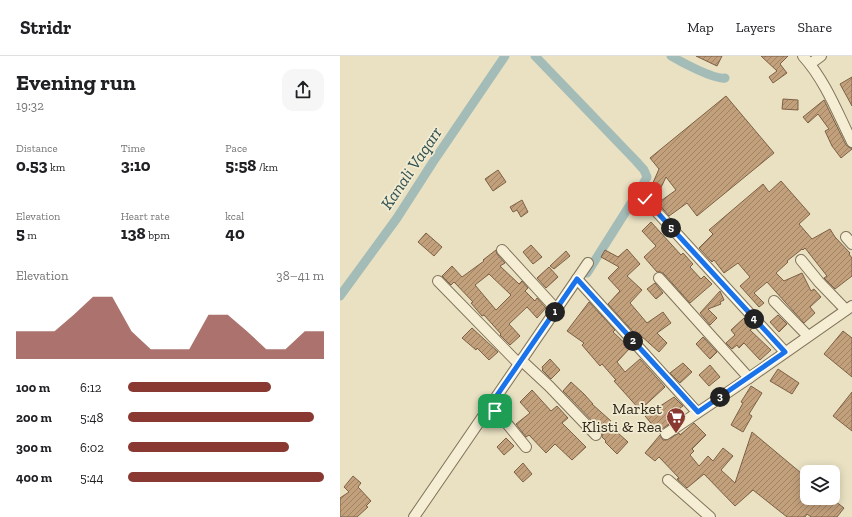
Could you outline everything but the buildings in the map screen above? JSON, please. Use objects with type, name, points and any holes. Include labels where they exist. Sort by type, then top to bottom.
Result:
[{"type":"street","points":[[821,56],[806,60],[828,94],[852,142]]},
{"type":"street","points":[[645,199],[785,352]]},
{"type":"street","points":[[502,250],[556,309]]},
{"type":"street","points":[[666,434],[849,308],[819,282],[801,260]]},
{"type":"street","points":[[414,517],[588,263]]},
{"type":"street","points":[[660,278],[749,378]]},
{"type":"street","points":[[577,279],[698,412]]},
{"type":"street","points":[[438,281],[520,362],[549,386],[596,435]]},
{"type":"street","points":[[774,300],[808,336]]},
{"type":"street","points":[[489,407],[500,415],[526,447]]},
{"type":"street","points":[[668,480],[710,517]]},
{"type":"waterway","name":"Kanali Vaqarr","points":[[340,296],[397,218],[505,56]]},
{"type":"waterway","name":"Kanali Vaqarr","points":[[535,56],[636,161],[644,170],[647,177],[587,273]]},
{"type":"waterway","points":[[671,56],[706,74],[725,78]]},
{"type":"place","name":"Market Klisti & Rea","points":[[676,434]]},
{"type":"route","points":[[495,411],[489,407],[577,279],[698,412],[785,352],[645,199]]}]
